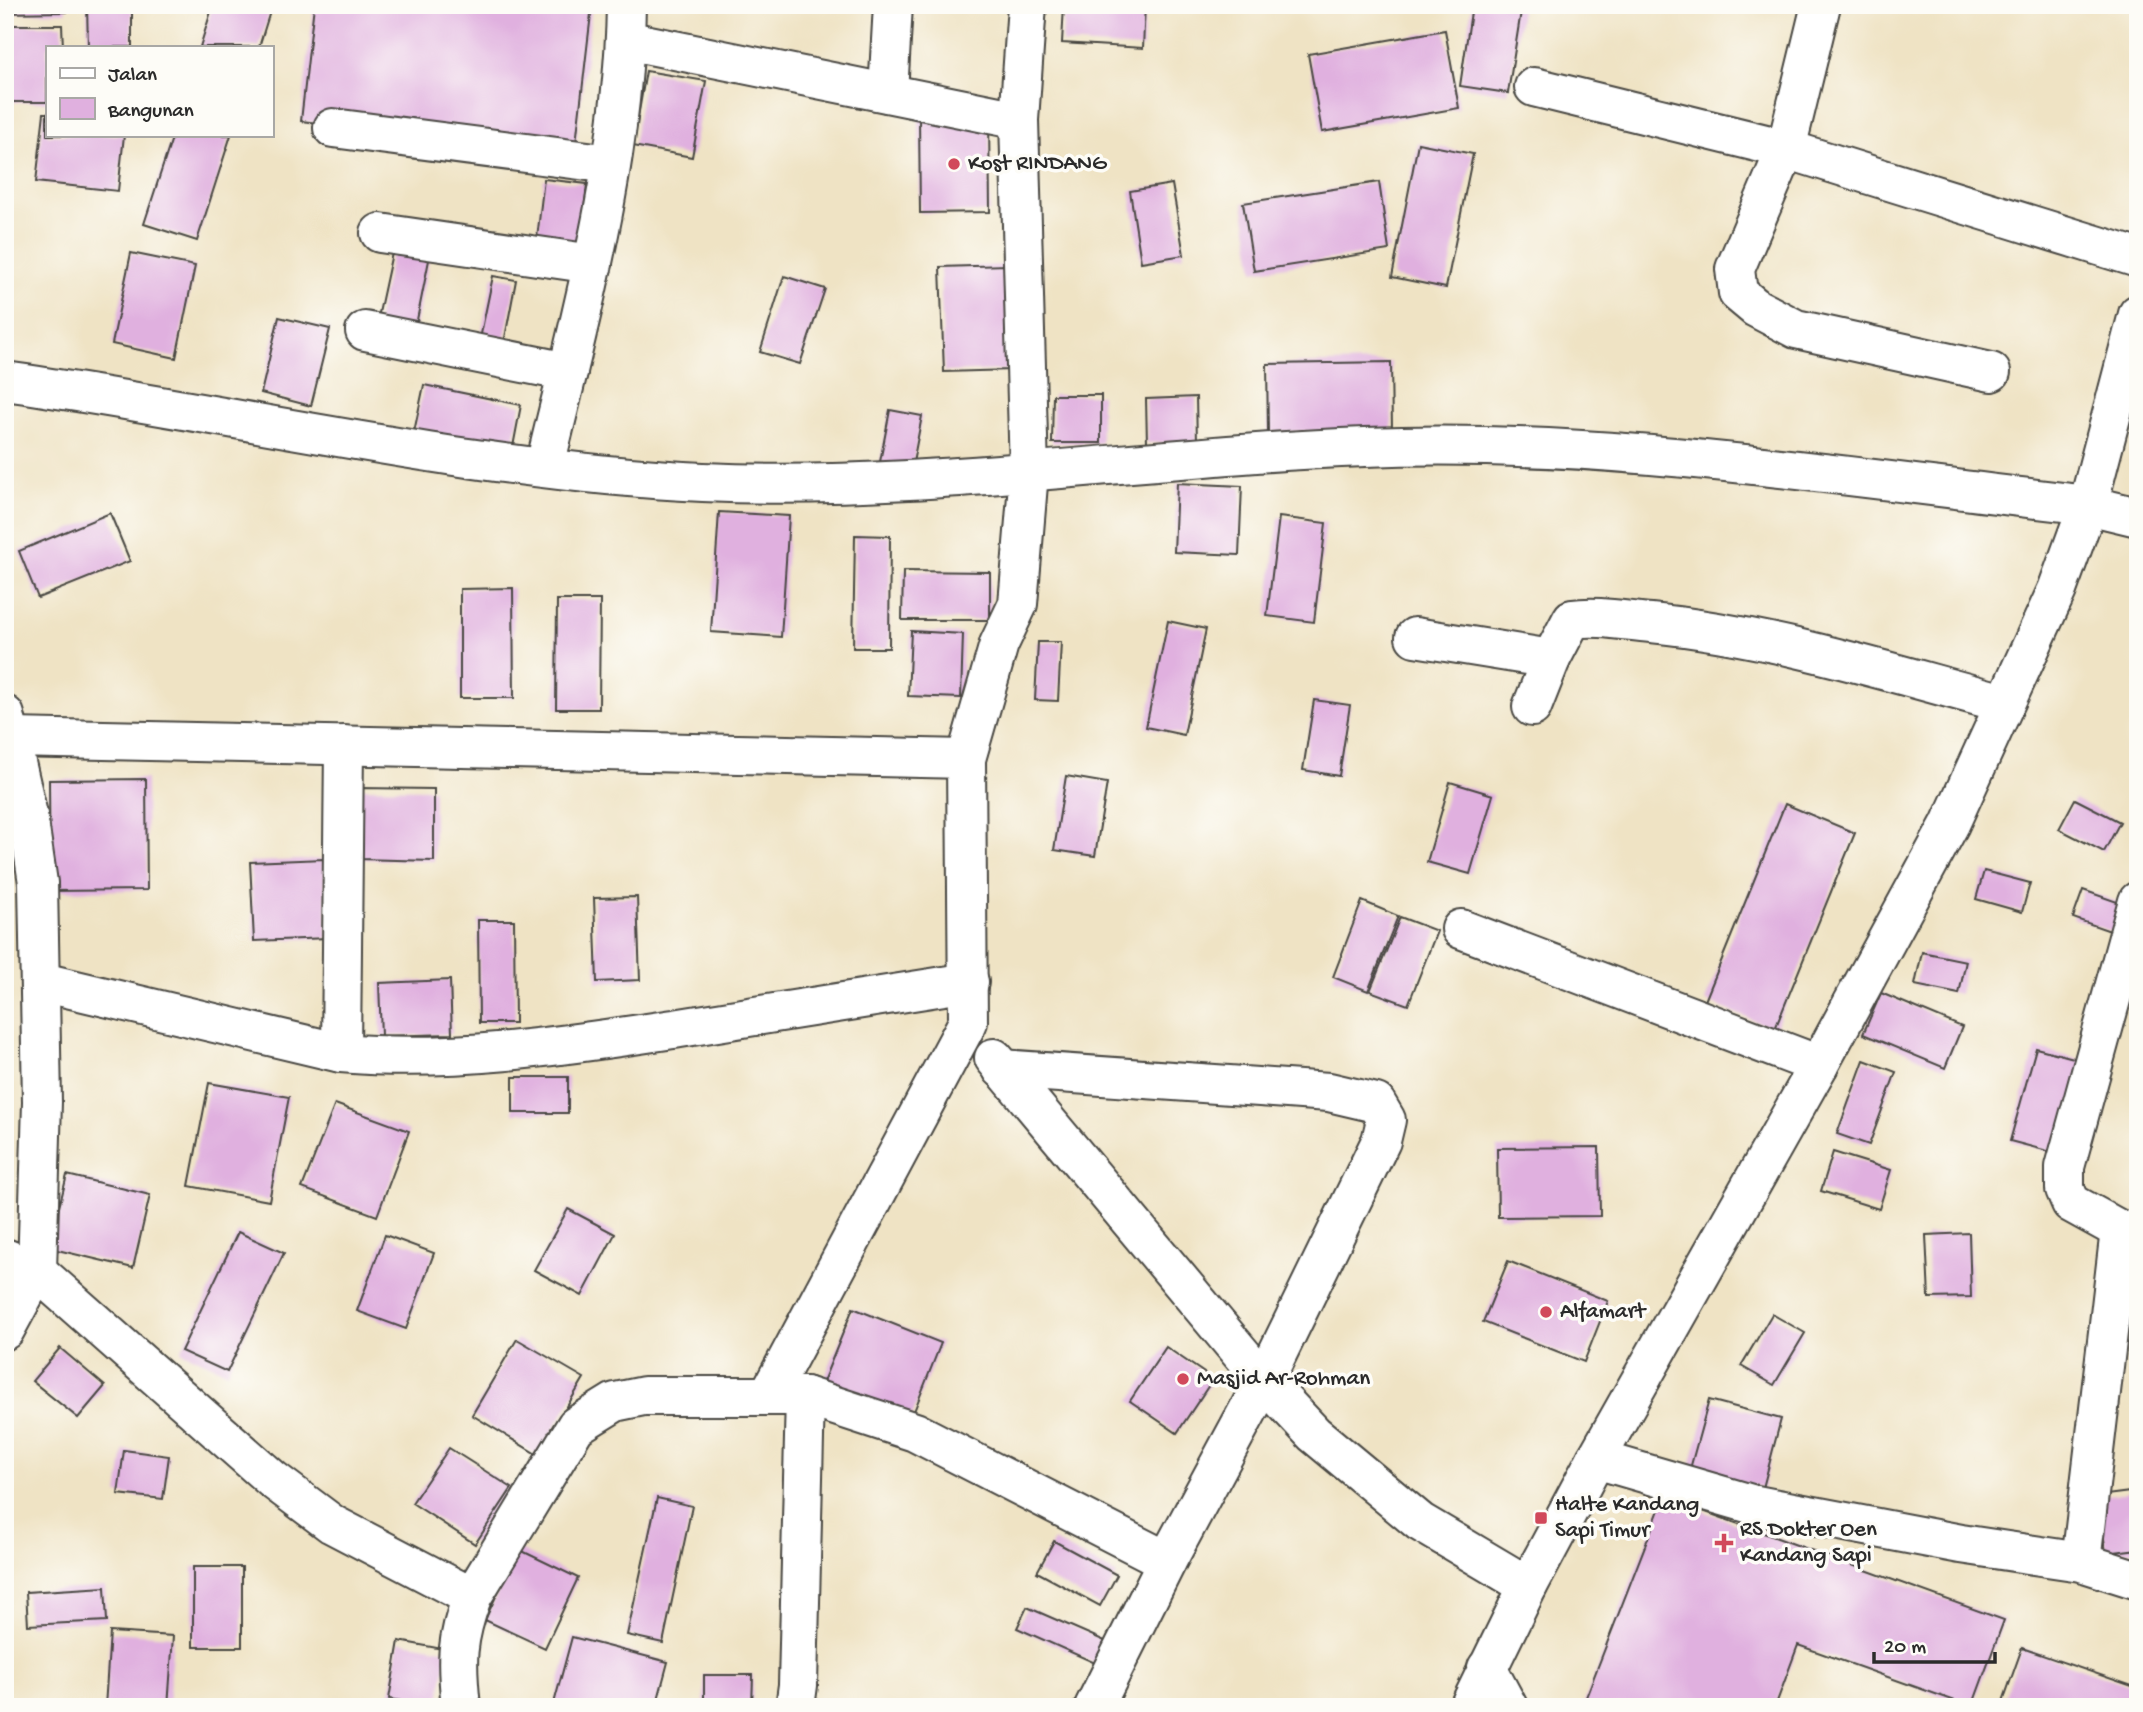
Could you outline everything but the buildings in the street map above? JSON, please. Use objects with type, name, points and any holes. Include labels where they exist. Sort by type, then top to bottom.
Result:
[{"type":"street","points":[[888,93],[893,5]]},
{"type":"street","points":[[768,1396],[968,1022],[966,759],[999,644],[1018,604],[1029,472],[1020,120],[1027,5]]},
{"type":"street","points":[[1821,5],[1786,149],[1735,269],[1738,293],[1756,307],[1796,329],[1991,372]]},
{"type":"street","points":[[549,449],[593,264],[611,164],[625,23],[888,93],[1020,120]]},
{"type":"street","points":[[1534,87],[1786,149],[2138,258]]},
{"type":"street","points":[[333,128],[611,164]]},
{"type":"street","points":[[380,233],[593,264]]},
{"type":"street","points":[[1469,1707],[1528,1587],[1596,1459],[1819,1065],[1950,824],[2057,590],[2088,505],[2138,314]]},
{"type":"street","points":[[365,331],[568,372]]},
{"type":"street","points":[[5,382],[545,467],[703,482],[846,482],[1029,472],[1365,447],[1502,446],[1623,452],[2088,505],[2138,517]]},
{"type":"street","points":[[1532,707],[1568,622],[1594,618],[1720,631],[1760,639],[2004,703]]},
{"type":"street","points":[[1415,637],[1551,659]]},
{"type":"street","points":[[5,1330],[21,1265],[42,982],[38,883],[9,726],[344,745],[966,759]]},
{"type":"street","points":[[341,1053],[344,745]]},
{"type":"street","points":[[2081,1562],[2129,1231],[2071,1203],[2064,1181],[2065,1167],[2138,901]]},
{"type":"street","points":[[1461,929],[1819,1065]]},
{"type":"street","points":[[42,982],[341,1053],[380,1056],[472,1056],[546,1048],[969,982]]},
{"type":"street","points":[[968,1022],[1002,1069],[1264,1381],[1314,1434],[1409,1513],[1528,1587]]},
{"type":"street","points":[[1002,1069],[1329,1092],[1368,1099],[1381,1109],[1386,1120],[1381,1141],[1264,1381],[1167,1561],[1094,1707]]},
{"type":"street","points":[[21,1265],[272,1479],[322,1517],[472,1597]]},
{"type":"street","points":[[461,1707],[455,1658],[462,1625],[472,1597],[576,1426],[615,1402],[644,1396],[805,1396],[915,1432],[1167,1561]]},
{"type":"street","points":[[795,1707],[798,1685],[805,1396]]},
{"type":"street","points":[[1596,1459],[1751,1504],[1961,1545],[2081,1562],[2138,1580]]},
{"type":"street","points":[[1487,1668],[1508,1707]]},
{"type":"place","name":"Kost RINDANG","points":[[954,164]]},
{"type":"place","name":"Alfamart","points":[[1546,1312]]},
{"type":"place","name":"Masjid Ar-Rohman","points":[[1183,1379]]},
{"type":"place","name":"Halte Kandang Sapi Timur","points":[[1541,1518]]},
{"type":"place","name":"RS Dokter Oen Kandang Sapi","points":[[1724,1543]]}]
